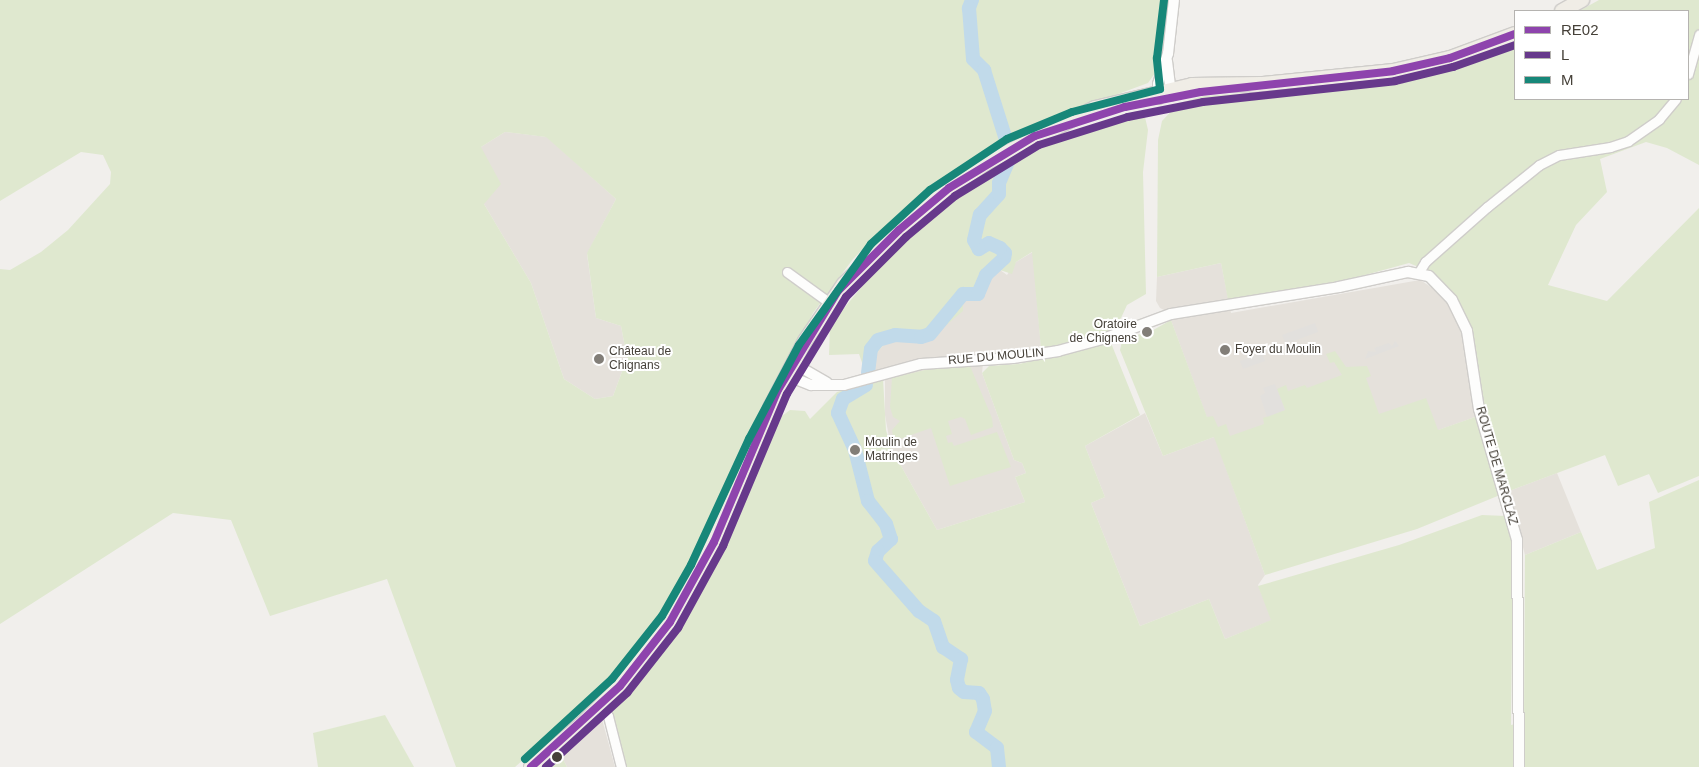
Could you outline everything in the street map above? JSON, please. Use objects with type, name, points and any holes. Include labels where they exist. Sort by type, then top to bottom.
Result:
[{"type":"main road","points":[[1564,10],[1582,0]]},
{"type":"main road","points":[[531,767],[602,706],[653,646],[686,596],[793,370],[833,305],[878,251],[908,221],[958,182],[999,156],[1048,131],[1164,94],[1393,71],[1450,58],[1514,34]]},
{"type":"street","points":[[1164,94],[1174,0]]},
{"type":"street","points":[[1689,70],[1699,35]]},
{"type":"street","points":[[1419,272],[1432,256],[1539,165],[1559,155],[1622,143],[1655,123],[1675,100]]},
{"type":"street","points":[[788,272],[833,305]]},
{"type":"street","name":"RUE DU MOULIN","points":[[793,370],[814,386],[833,385],[921,364],[1013,358],[1058,350],[1106,338],[1156,318],[1345,286],[1403,272],[1419,272]]},
{"type":"street","name":"ROUTE DE MARCLAZ","points":[[1419,272],[1442,286],[1465,324],[1483,427],[1514,524],[1519,557],[1519,767]]},
{"type":"street","points":[[602,706],[608,716],[620,767]]},
{"type":"shaded area","points":[[505,132],[547,137],[616,199],[587,254],[596,318],[621,326],[627,358],[613,396],[595,399],[564,379],[531,283],[484,204],[481,147]]},
{"type":"shaded area","points":[[1033,252],[1041,349],[984,355],[982,373],[1014,460],[1022,463],[1026,473],[1015,477],[1025,502],[937,530],[891,448],[885,415],[885,369],[871,373],[875,355],[886,342],[906,336],[919,340],[963,300],[987,289],[988,278],[1000,270],[1007,275],[1016,262]]},
{"type":"shaded area","points":[[1221,263],[1231,313],[1420,280],[1444,298],[1454,312],[1467,350],[1475,417],[1391,447],[1224,463],[1265,575],[1258,585],[1272,620],[1225,639],[1209,599],[1140,626],[1091,503],[1105,497],[1085,446],[1145,413],[1163,456],[1214,437],[1168,312],[1160,308],[1156,301],[1157,277]]},
{"type":"shaded area","points":[[1315,323],[1318,332],[1286,344],[1282,335]]},
{"type":"shaded area","points":[[1395,341],[1399,346],[1365,359],[1368,351],[1376,352],[1374,348],[1389,343],[1392,346]]},
{"type":"shaded area","points":[[1262,353],[1265,361],[1243,369],[1240,361]]},
{"type":"shaded area","points":[[1275,384],[1285,410],[1267,417],[1260,396],[1265,393],[1263,388]]},
{"type":"shaded area","points":[[1557,473],[1581,532],[1525,555],[1509,491]]},
{"type":"shaded area","points":[[600,712],[615,767],[567,767],[559,751]]},
{"type":"green space","points":[[0,0],[1166,0],[1165,35],[1155,73],[1148,83],[1031,126],[952,173],[901,211],[853,259],[813,313],[760,418],[714,519],[657,625],[603,689],[515,767],[456,767],[387,579],[270,616],[231,520],[173,513],[0,624],[0,269],[10,270],[41,252],[68,230],[110,184],[111,172],[103,155],[81,152],[0,201]],"holes":[[[505,132],[546,137],[616,199],[587,253],[596,318],[621,326],[627,358],[613,396],[595,399],[564,379],[531,283],[484,204],[501,184],[481,147]]]},
{"type":"green space","points":[[1599,0],[1699,0],[1699,165],[1667,148],[1646,142],[1600,159],[1607,192],[1576,225],[1548,285],[1607,301],[1699,208],[1699,476],[1658,493],[1649,474],[1618,486],[1605,455],[1509,491],[1481,402],[1472,333],[1465,314],[1453,294],[1433,273],[1409,263],[1336,283],[1228,300],[1221,263],[1157,277],[1158,140],[1162,121],[1179,103],[1204,96],[1288,90],[1417,74],[1461,63],[1514,41],[1514,100],[1689,100],[1689,10],[1581,10]]},
{"type":"green space","points":[[1137,111],[1144,113],[1148,130],[1143,172],[1146,294],[1127,305],[1121,318],[1106,333],[1041,349],[1032,252],[1016,262],[1012,274],[1000,270],[988,278],[987,289],[981,297],[963,300],[963,311],[930,339],[906,336],[886,342],[875,355],[871,373],[866,374],[859,354],[829,355],[830,325],[885,259],[930,216],[1003,164],[1061,135]]},
{"type":"green space","points":[[1171,320],[1207,417],[1213,416],[1218,427],[1226,424],[1230,436],[1264,424],[1263,418],[1285,410],[1277,389],[1286,385],[1288,391],[1305,385],[1307,388],[1342,375],[1334,362],[1330,363],[1326,354],[1335,351],[1346,367],[1367,366],[1371,376],[1366,378],[1379,414],[1426,398],[1438,430],[1475,417],[1500,495],[1417,529],[1265,575],[1214,437],[1163,456],[1120,350],[1123,337],[1148,333]]},
{"type":"green space","points":[[1111,343],[1140,415],[1085,446],[1105,497],[1091,503],[1140,626],[1209,599],[1225,639],[1271,620],[1258,586],[1399,545],[1482,515],[1506,516],[1513,549],[1511,725],[1524,722],[1525,555],[1581,532],[1597,570],[1655,548],[1649,502],[1699,480],[1699,767],[625,767],[609,708],[668,639],[690,602],[782,416],[790,410],[805,411],[810,419],[837,392],[883,379],[886,430],[891,448],[937,530],[1025,502],[1015,477],[1026,473],[1022,463],[1014,460],[982,373],[989,366],[1019,364]]},
{"type":"green space","points":[[970,366],[992,418],[993,427],[971,435],[965,419],[961,417],[948,421],[952,434],[946,436],[948,443],[952,442],[954,446],[997,432],[1011,467],[950,486],[931,428],[894,441],[892,430],[900,421],[893,417],[890,407],[892,378],[929,369]]},
{"type":"green space","points":[[385,715],[414,767],[318,767],[313,733]]},
{"type":"green space","points":[[559,751],[567,767],[539,767]]},
{"type":"waterway","points":[[972,0],[969,8],[973,59],[984,70],[1007,143]]},
{"type":"waterway","points":[[868,373],[871,349],[878,340],[895,335],[921,337],[930,334],[963,294],[978,294],[986,275],[1004,258],[1005,253],[1000,248],[989,243],[979,249],[974,240],[980,215],[999,194],[999,183],[1010,157]]},
{"type":"waterway","points":[[866,385],[843,399],[838,413],[855,450],[868,501],[886,524],[891,539],[878,551],[875,561],[919,611],[934,621],[943,647],[961,659],[957,680],[959,688],[964,692],[979,693],[983,699],[985,711],[976,732],[997,748],[999,767]]},
{"type":"transit line","name":"M","points":[[525,759],[612,679],[662,616],[691,565],[749,439],[799,345],[871,244],[930,190],[1007,139],[1072,112],[1160,89],[1157,58],[1164,0]]},
{"type":"transit line","name":"RE02","points":[[531,767],[620,686],[670,622],[714,542],[778,390],[838,291],[899,230],[949,188],[1035,136],[1125,107],[1201,92],[1393,71],[1450,58],[1514,34]]},
{"type":"transit line","name":"L","points":[[546,767],[627,693],[678,628],[723,546],[787,394],[846,297],[906,237],[955,196],[1039,145],[1128,117],[1203,102],[1395,81],[1453,67],[1514,45]]},
{"type":"place","name":"Oratoire de Chignens","points":[[1147,332]]},
{"type":"place","name":"Foyer du Moulin","points":[[1225,350]]},
{"type":"place","name":"Château de Chignans","points":[[599,359]]},
{"type":"place","name":"Moulin de Matringes","points":[[855,450]]}]
